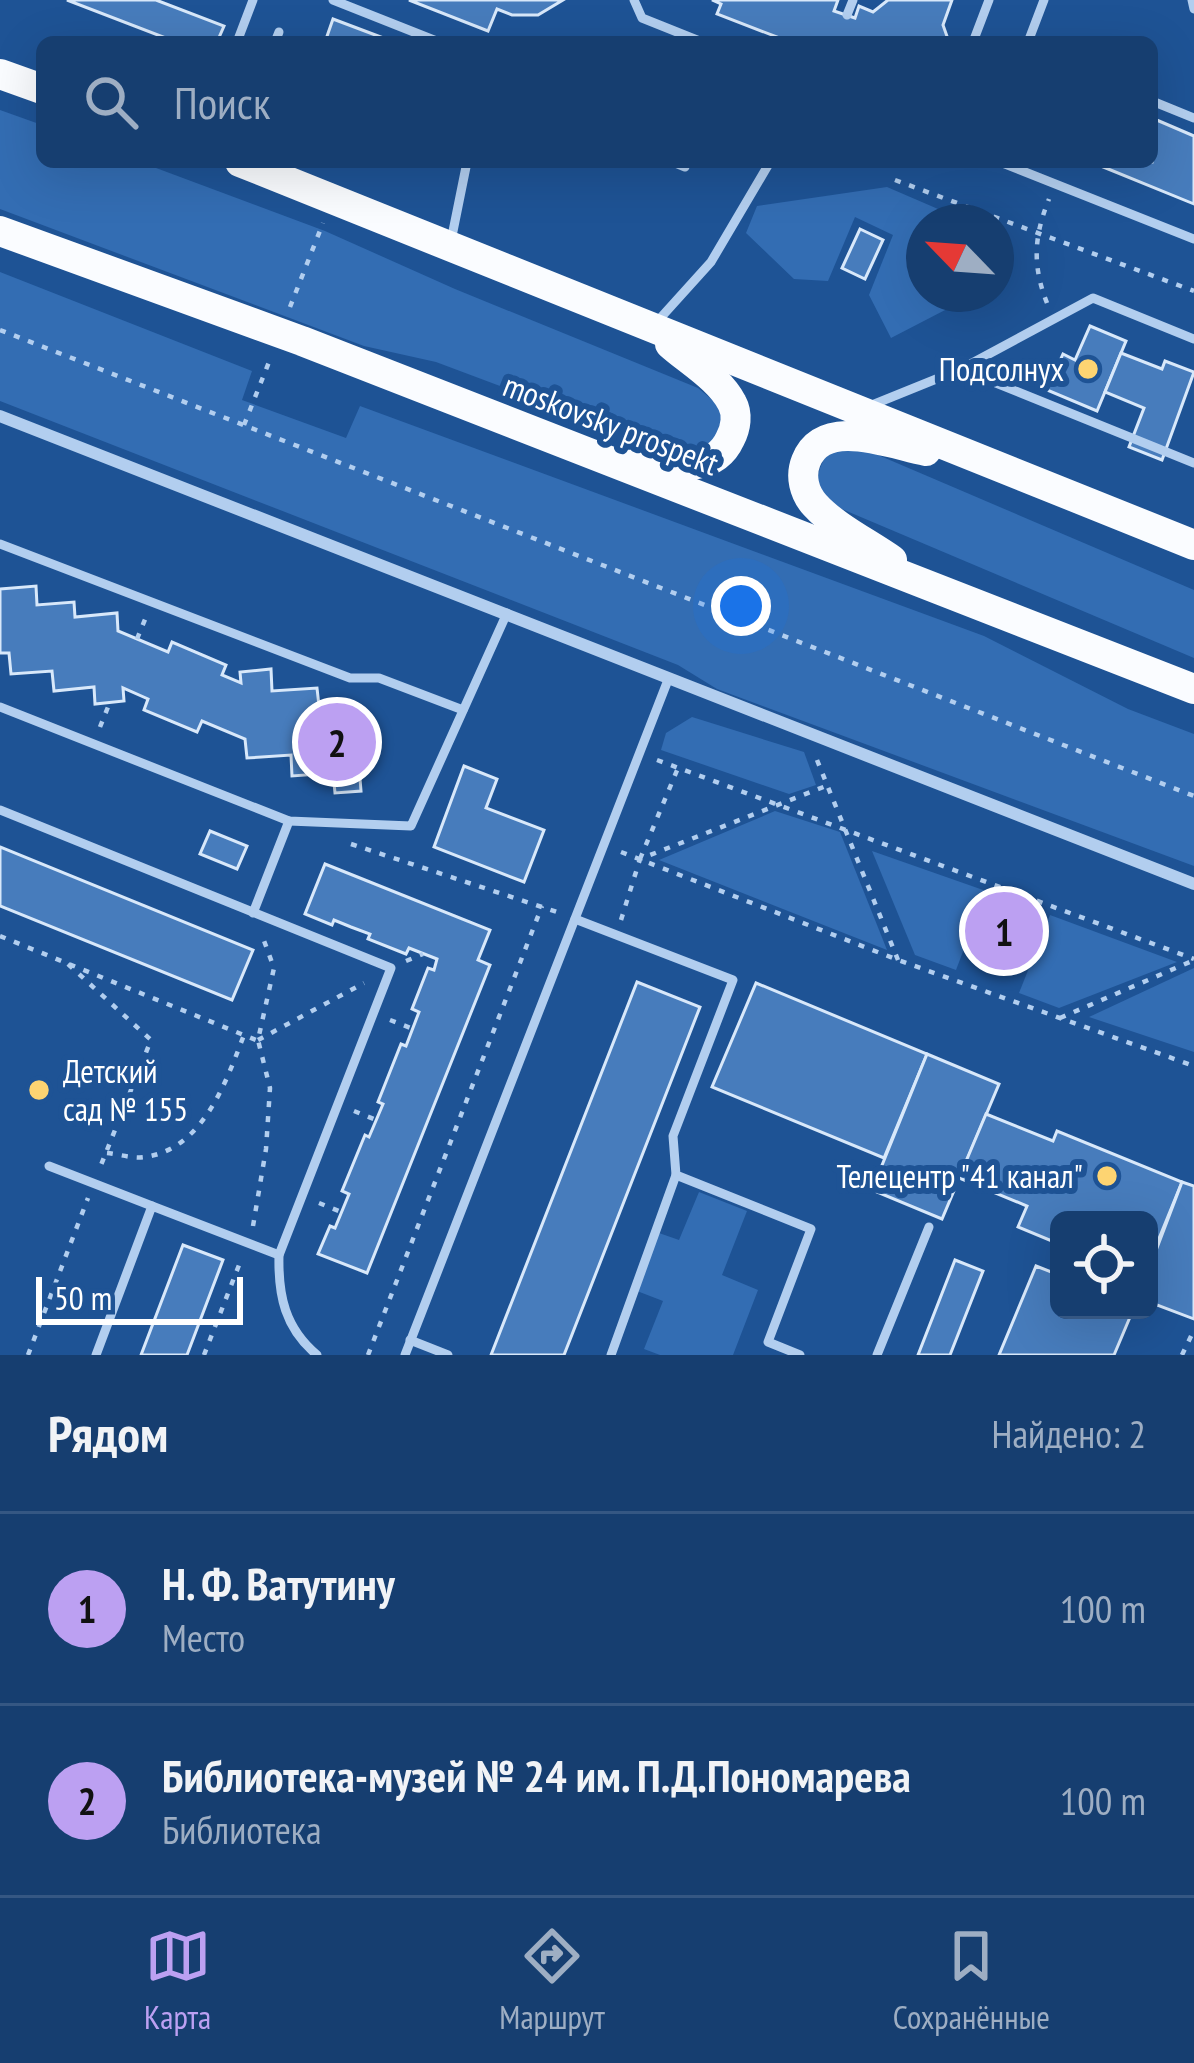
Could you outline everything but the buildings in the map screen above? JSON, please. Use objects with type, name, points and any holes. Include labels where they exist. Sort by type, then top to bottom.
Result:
[{"type":"main road","points":[[0,74],[36,87]]},
{"type":"main road","points":[[254,168],[1194,545]]},
{"type":"main road","name":"moskovsky prospekt","points":[[0,231],[280,333],[1194,689]]},
{"type":"main road","points":[[595,456],[703,464],[726,447],[734,433],[733,404],[651,328]]},
{"type":"main road","points":[[928,586],[816,506],[804,489],[802,468],[811,450],[825,438],[840,435],[985,461]]},
{"type":"street","points":[[0,416],[1194,884]]},
{"type":"lane","points":[[239,36],[253,0]]},
{"type":"lane","points":[[333,0],[424,36]]},
{"type":"lane","points":[[634,0],[642,18],[687,36]]},
{"type":"lane","points":[[847,16],[853,0]]},
{"type":"lane","points":[[975,36],[989,0]]},
{"type":"lane","points":[[1030,36],[1044,0]]},
{"type":"lane","points":[[1192,0],[1194,9]]},
{"type":"lane","points":[[1158,103],[1194,118]]},
{"type":"lane","points":[[451,246],[465,168]]},
{"type":"lane","points":[[651,328],[711,262],[766,168]]},
{"type":"lane","points":[[1015,168],[1194,239]]},
{"type":"lane","points":[[860,410],[961,369],[1093,298],[1194,339]]},
{"type":"lane","points":[[961,369],[1194,463]]},
{"type":"lane","points":[[0,544],[350,678],[379,678],[463,710]]},
{"type":"lane","points":[[0,706],[289,821],[411,826],[507,614]]},
{"type":"lane","points":[[405,1355],[668,680]]},
{"type":"lane","points":[[0,810],[391,968],[279,1255],[278,1285],[296,1336],[317,1355]]},
{"type":"lane","points":[[254,913],[289,821]]},
{"type":"lane","points":[[575,919],[734,980],[673,1136],[676,1175],[611,1355]]},
{"type":"lane","points":[[49,1166],[279,1255]]},
{"type":"lane","points":[[676,1175],[812,1229],[768,1342],[800,1355]]},
{"type":"lane","points":[[95,1355],[152,1206]]},
{"type":"lane","points":[[877,1355],[929,1227]]},
{"type":"lane","points":[[410,1340],[448,1355]]},
{"type":"path","points":[[896,180],[1194,291]]},
{"type":"path","points":[[1054,184],[1036,232],[1036,277],[1054,319]]},
{"type":"path","points":[[244,427],[332,201]]},
{"type":"path","points":[[0,330],[1194,796]]},
{"type":"path","points":[[93,743],[110,702]]},
{"type":"path","points":[[808,734],[898,960]]},
{"type":"path","points":[[640,753],[1194,959]]},
{"type":"path","points":[[617,934],[640,860],[678,767]]},
{"type":"path","points":[[640,860],[826,786]]},
{"type":"path","points":[[346,842],[575,919]]},
{"type":"path","points":[[604,845],[898,960],[1194,1066]]},
{"type":"path","points":[[368,1355],[542,906]]},
{"type":"path","points":[[204,1355],[259,1207],[268,1129],[269,1088],[258,1040],[274,968],[254,913]]},
{"type":"path","points":[[0,936],[258,1040],[391,968]]},
{"type":"path","points":[[1060,1018],[1194,959]]},
{"type":"path","points":[[28,1355],[151,1040],[68,964]]},
{"type":"path","points":[[374,1014],[412,1029]]},
{"type":"path","points":[[107,1153],[146,1157],[192,1136],[225,1084],[244,1035]]},
{"type":"path","points":[[1182,1355],[1194,1330]]},
{"type":"shaded area","points":[[0,110],[36,123],[36,168],[156,168],[325,231],[698,388],[722,408],[723,429],[707,450],[674,451],[436,362],[364,346],[0,209]]},
{"type":"shaded area","points":[[887,187],[926,204],[906,204],[906,312],[941,312],[891,338],[869,295],[893,235],[855,217],[828,281],[794,279],[746,233],[757,206]]},
{"type":"shaded area","points":[[0,272],[252,371],[242,400],[346,438],[360,406],[984,636],[1128,709],[1194,734],[1194,866],[717,689],[678,665],[0,401]]},
{"type":"shaded area","points":[[857,446],[1194,590],[1194,658],[830,504],[819,485],[821,466],[829,452]]},
{"type":"shaded area","points":[[692,717],[804,752],[816,785],[789,794],[661,750],[666,733]]},
{"type":"shaded area","points":[[775,811],[840,832],[887,950],[659,860]]},
{"type":"shaded area","points":[[872,851],[986,891],[956,970],[915,955]]},
{"type":"shaded area","points":[[1050,915],[1177,962],[1059,1008],[1019,993]]},
{"type":"shaded area","points":[[1194,968],[1194,1052],[1089,1017]]},
{"type":"shaded area","points":[[699,1192],[747,1211],[722,1275],[758,1290],[733,1355],[660,1355],[644,1349],[663,1301],[637,1291],[659,1233],[679,1240]]},
{"type":"place","name":"Подсолнух","points":[[1088,369]]},
{"type":"place","name":"Библиотека-музей № 24 им. П.Д.Пономарева","points":[[337,742]]},
{"type":"place","name":"Н. Ф. Ватутину","points":[[1004,931]]},
{"type":"place","name":"Детский сад № 155","points":[[39,1090]]},
{"type":"place","name":"Телецентр \"41 канал\"","points":[[1107,1176]]}]
